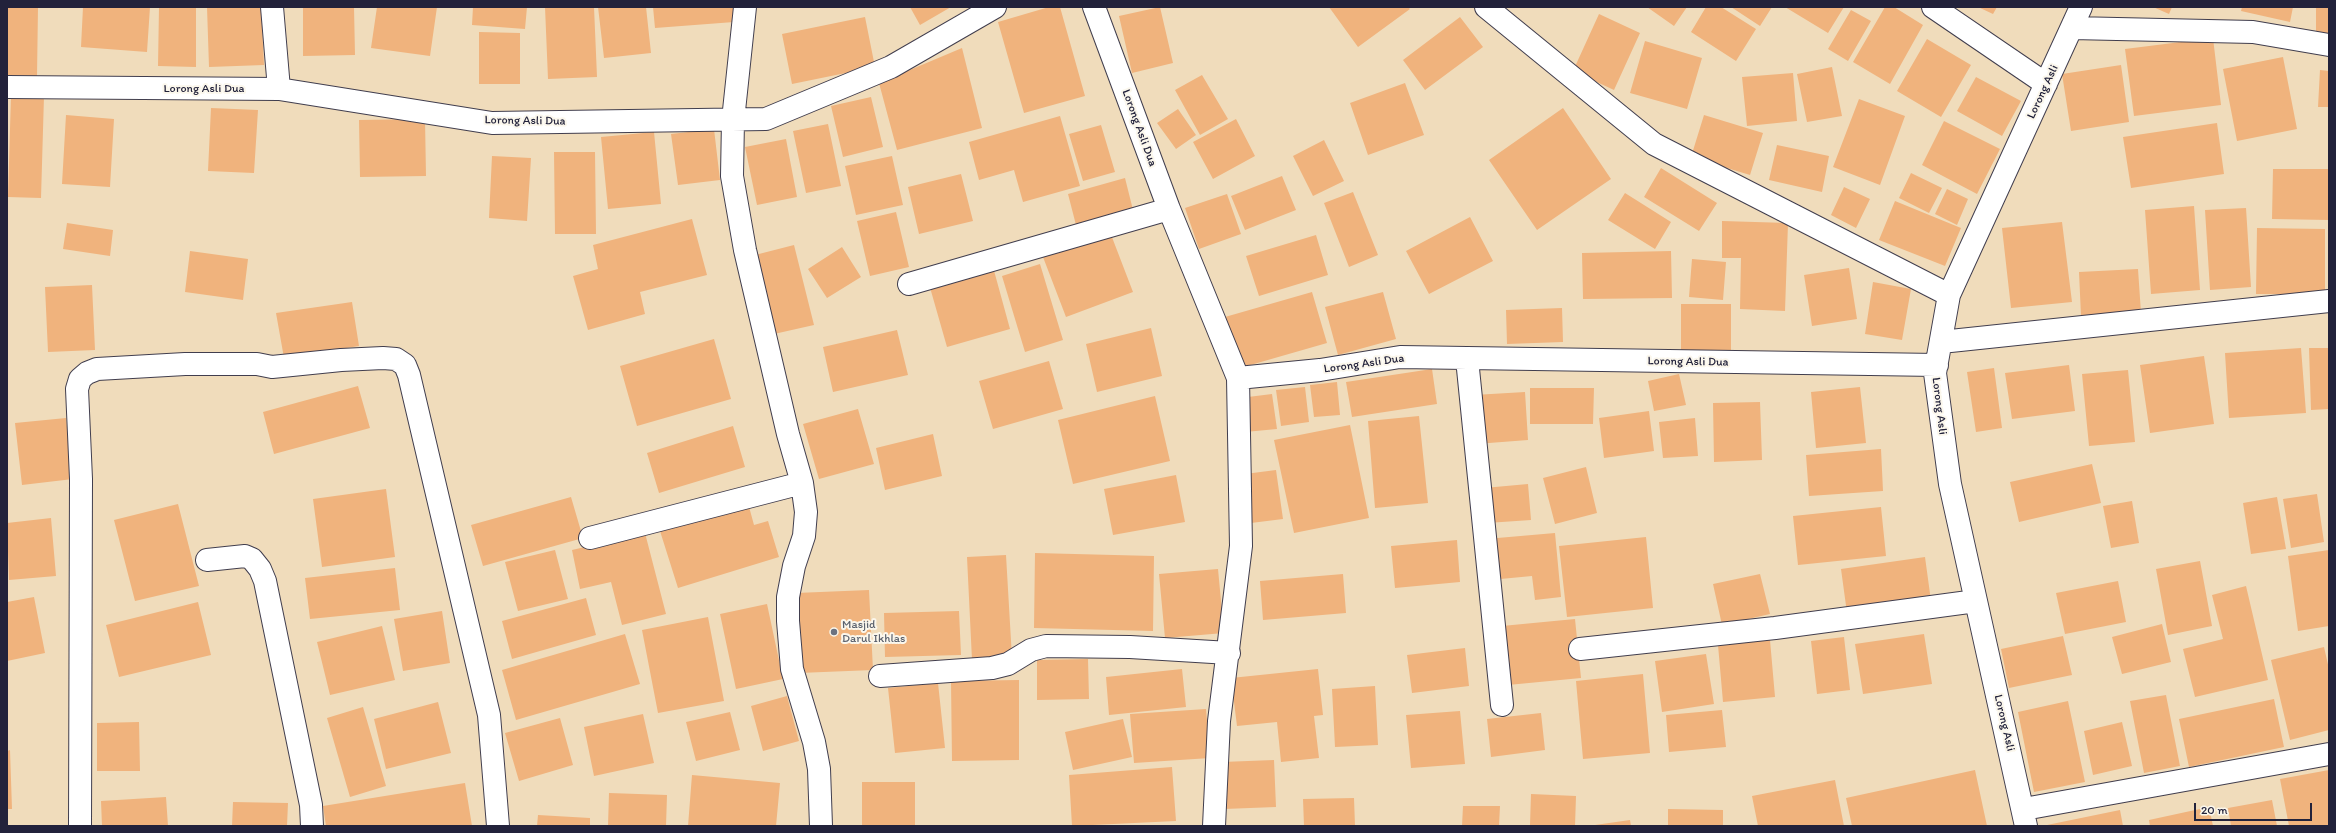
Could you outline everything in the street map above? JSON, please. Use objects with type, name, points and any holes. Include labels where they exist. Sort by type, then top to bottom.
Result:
[{"type":"street","points":[[272,7],[279,89]]},
{"type":"street","points":[[745,7],[733,120],[732,176],[744,250],[788,434],[802,483],[806,512],[804,536],[794,566],[788,597],[788,621],[792,669],[814,742],[819,769],[821,826]]},
{"type":"street","name":"Lorong Asli Dua","points":[[7,87],[279,89],[492,123],[766,119],[891,67],[995,7]]},
{"type":"street","name":"Lorong Asli Dua","points":[[1094,7],[1169,208],[1238,378],[1320,370],[1400,357],[1467,360],[1936,365]]},
{"type":"street","points":[[1486,7],[1654,144],[1950,295]]},
{"type":"street","points":[[1933,7],[2046,84]]},
{"type":"street","name":"Lorong Asli","points":[[2025,817],[1950,484],[1935,373],[1950,295],[2081,7]]},
{"type":"street","points":[[2072,28],[2253,32],[2329,45]]},
{"type":"street","points":[[908,284],[1169,208]]},
{"type":"street","points":[[1940,342],[2329,301]]},
{"type":"street","points":[[80,826],[81,479],[77,389],[80,380],[86,373],[97,369],[185,364],[257,364],[272,367],[383,358],[396,360],[405,365],[409,375],[489,715],[498,826]]},
{"type":"street","points":[[1467,360],[1502,705]]},
{"type":"street","points":[[1214,826],[1219,721],[1229,653],[1241,546],[1238,378]]},
{"type":"street","points":[[590,538],[802,483]]},
{"type":"street","points":[[207,560],[244,556],[252,559],[260,568],[265,581],[311,805],[312,826]]},
{"type":"street","points":[[1580,649],[1775,628],[1976,601]]},
{"type":"street","points":[[880,676],[992,668],[1008,664],[1031,650],[1046,646],[1130,647],[1229,653]]},
{"type":"street","points":[[2025,817],[2329,754]]},
{"type":"building","points":[[7,7],[38,7],[37,76],[7,75]]},
{"type":"building","points":[[83,7],[150,7],[147,52],[81,47]]},
{"type":"building","points":[[159,7],[196,7],[196,67],[158,66]]},
{"type":"building","points":[[207,7],[261,7],[264,65],[209,67]]},
{"type":"building","points":[[303,7],[354,7],[355,55],[303,56]]},
{"type":"building","points":[[377,7],[437,7],[430,56],[371,48]]},
{"type":"building","points":[[473,7],[527,7],[525,29],[472,25]]},
{"type":"building","points":[[545,7],[594,7],[597,77],[548,79]]},
{"type":"building","points":[[598,7],[646,7],[651,53],[604,58]]},
{"type":"building","points":[[653,7],[733,7],[734,22],[655,28]]},
{"type":"building","points":[[910,7],[951,7],[920,25]]},
{"type":"building","points":[[1049,7],[1060,7],[1085,96],[1024,113],[998,22]]},
{"type":"building","points":[[1160,7],[1173,63],[1132,73],[1119,16]]},
{"type":"building","points":[[1329,7],[1408,7],[1410,9],[1358,47]]},
{"type":"building","points":[[1647,7],[1687,7],[1674,26]]},
{"type":"building","points":[[1706,7],[1721,7],[1756,29],[1736,61],[1691,32]]},
{"type":"building","points":[[1731,7],[1772,7],[1760,26]]},
{"type":"building","points":[[1785,7],[1844,7],[1828,33]]},
{"type":"building","points":[[1885,7],[1894,7],[1923,25],[1890,84],[1853,62]]},
{"type":"building","points":[[1978,7],[1997,7],[1993,14]]},
{"type":"building","points":[[2153,7],[2172,7],[2169,14]]},
{"type":"building","points":[[2242,7],[2293,7],[2290,22],[2241,11]]},
{"type":"building","points":[[2316,7],[2329,8],[2329,37],[2316,37]]},
{"type":"building","points":[[1851,10],[1871,21],[1848,61],[1828,49]]},
{"type":"building","points":[[1599,14],[1640,33],[1614,90],[1573,71]]},
{"type":"building","points":[[865,17],[875,67],[792,84],[782,34]]},
{"type":"building","points":[[1460,17],[1483,47],[1425,90],[1403,60]]},
{"type":"building","points":[[479,32],[520,33],[520,84],[479,84]]},
{"type":"building","points":[[2213,38],[2221,105],[2134,116],[2125,49]]},
{"type":"building","points":[[1927,39],[1971,65],[1941,117],[1897,91]]},
{"type":"building","points":[[1645,41],[1702,58],[1687,109],[1630,93]]},
{"type":"building","points":[[962,48],[982,128],[897,150],[879,83]]},
{"type":"building","points":[[2283,57],[2297,129],[2237,141],[2223,69]]},
{"type":"building","points":[[2121,65],[2129,122],[2071,131],[2062,74]]},
{"type":"building","points":[[1832,67],[1842,116],[1807,122],[1797,74]]},
{"type":"building","points":[[2320,70],[2329,71],[2329,107],[2318,107]]},
{"type":"building","points":[[1793,73],[1797,121],[1747,126],[1742,77]]},
{"type":"building","points":[[1202,75],[1228,119],[1200,135],[1175,90]]},
{"type":"building","points":[[1976,77],[2021,101],[2002,136],[1957,111]]},
{"type":"building","points":[[1405,83],[1424,135],[1368,155],[1350,103]]},
{"type":"building","points":[[11,95],[44,96],[41,198],[8,197]]},
{"type":"building","points":[[871,97],[883,147],[843,157],[831,106]]},
{"type":"building","points":[[1859,99],[1905,116],[1880,185],[1833,167]]},
{"type":"building","points":[[211,108],[258,110],[254,173],[208,171]]},
{"type":"building","points":[[1563,108],[1611,179],[1537,230],[1489,160]]},
{"type":"building","points":[[1178,109],[1196,135],[1176,149],[1157,123]]},
{"type":"building","points":[[66,115],[114,119],[110,187],[62,184]]},
{"type":"building","points":[[1704,115],[1763,133],[1750,175],[1691,157]]},
{"type":"building","points":[[1060,116],[1080,186],[1023,202],[1014,170],[979,180],[969,142]]},
{"type":"building","points":[[425,119],[426,176],[360,177],[359,120]]},
{"type":"building","points":[[1236,119],[1255,156],[1213,179],[1193,142]]},
{"type":"building","points":[[1944,121],[2000,149],[1977,194],[1922,165]]},
{"type":"building","points":[[2217,123],[2224,174],[2131,188],[2123,137]]},
{"type":"building","points":[[828,124],[841,186],[806,193],[793,131]]},
{"type":"building","points":[[1101,125],[1115,172],[1083,181],[1069,134]]},
{"type":"building","points":[[714,129],[720,180],[678,185],[671,134]]},
{"type":"building","points":[[654,132],[661,204],[608,209],[601,137]]},
{"type":"building","points":[[786,139],[797,197],[757,205],[745,147]]},
{"type":"building","points":[[1324,140],[1344,181],[1313,196],[1293,156]]},
{"type":"building","points":[[1777,145],[1829,156],[1822,192],[1769,180]]},
{"type":"building","points":[[554,152],[595,152],[596,234],[555,234]]},
{"type":"building","points":[[492,156],[531,158],[527,221],[489,218]]},
{"type":"building","points":[[892,156],[903,205],[856,215],[845,166]]},
{"type":"building","points":[[1661,168],[1717,203],[1699,231],[1644,197]]},
{"type":"building","points":[[2273,169],[2329,169],[2329,220],[2272,219]]},
{"type":"building","points":[[1911,173],[1942,188],[1929,213],[1899,198]]},
{"type":"building","points":[[961,174],[973,221],[919,234],[908,187]]},
{"type":"building","points":[[1282,176],[1296,210],[1245,230],[1231,196]]},
{"type":"building","points":[[1125,178],[1133,210],[1076,225],[1068,194]]},
{"type":"building","points":[[1844,187],[1870,199],[1856,228],[1831,215]]},
{"type":"building","points":[[1947,189],[1968,199],[1957,225],[1935,214]]},
{"type":"building","points":[[1353,192],[1378,255],[1349,267],[1324,203]]},
{"type":"building","points":[[1625,193],[1671,222],[1655,249],[1608,220]]},
{"type":"building","points":[[1227,194],[1241,234],[1199,249],[1185,208]]},
{"type":"building","points":[[1895,201],[1961,228],[1945,266],[1879,240]]},
{"type":"building","points":[[2194,206],[2200,290],[2151,294],[2145,210]]},
{"type":"building","points":[[2246,208],[2251,287],[2210,290],[2205,210]]},
{"type":"building","points":[[896,212],[909,267],[870,276],[857,221]]},
{"type":"building","points":[[1470,217],[1493,261],[1429,294],[1406,251]]},
{"type":"building","points":[[692,219],[707,275],[640,292],[645,314],[588,330],[573,276],[598,269],[593,245]]},
{"type":"building","points":[[1722,221],[1788,223],[1785,311],[1740,309],[1741,258],[1722,258]]},
{"type":"building","points":[[2062,222],[2072,302],[2011,308],[2002,228]]},
{"type":"building","points":[[67,223],[113,230],[110,256],[63,249]]},
{"type":"building","points":[[2257,228],[2325,229],[2325,294],[2256,294]]},
{"type":"building","points":[[1110,232],[1133,292],[1066,317],[1043,257]]},
{"type":"building","points":[[1316,235],[1328,275],[1259,296],[1246,256]]},
{"type":"building","points":[[794,245],[814,325],[774,334],[755,255]]},
{"type":"building","points":[[842,247],[861,277],[827,298],[808,269]]},
{"type":"building","points":[[190,251],[248,259],[243,300],[185,292]]},
{"type":"building","points":[[1671,251],[1672,298],[1583,299],[1582,253]]},
{"type":"building","points":[[1692,259],[1726,262],[1723,300],[1689,297]]},
{"type":"building","points":[[1040,264],[1063,340],[1025,352],[1002,276]]},
{"type":"building","points":[[993,267],[1010,329],[947,347],[929,284]]},
{"type":"building","points":[[1849,268],[1857,319],[1812,326],[1804,275]]},
{"type":"building","points":[[2138,269],[2141,313],[2081,316],[2079,272]]},
{"type":"building","points":[[1873,282],[1911,289],[1902,340],[1865,334]]},
{"type":"building","points":[[92,285],[95,350],[48,352],[45,287]]},
{"type":"building","points":[[1312,292],[1327,343],[1240,368],[1225,317]]},
{"type":"building","points":[[1383,292],[1396,339],[1338,355],[1325,307]]},
{"type":"building","points":[[352,302],[359,346],[284,358],[276,313]]},
{"type":"building","points":[[1681,304],[1731,304],[1731,352],[1681,352]]},
{"type":"building","points":[[1562,308],[1563,342],[1507,344],[1506,310]]},
{"type":"building","points":[[1151,328],[1162,376],[1097,392],[1086,344]]},
{"type":"building","points":[[897,330],[908,375],[833,392],[823,347]]},
{"type":"building","points":[[714,339],[731,399],[637,426],[620,366]]},
{"type":"building","points":[[2301,348],[2306,413],[2229,418],[2225,353]]},
{"type":"building","points":[[2309,348],[2329,348],[2329,409],[2311,410]]},
{"type":"building","points":[[2204,356],[2214,424],[2150,433],[2140,365]]},
{"type":"building","points":[[1049,361],[1063,409],[993,429],[979,381]]},
{"type":"building","points":[[2069,365],[2075,411],[2012,419],[2005,373]]},
{"type":"building","points":[[1994,368],[2002,428],[1976,432],[1967,372]]},
{"type":"building","points":[[1432,369],[1437,404],[1352,417],[1346,382]]},
{"type":"building","points":[[2128,370],[2135,442],[2089,446],[2082,374]]},
{"type":"building","points":[[1679,374],[1686,405],[1654,411],[1648,381]]},
{"type":"building","points":[[1337,382],[1340,415],[1314,417],[1310,385]]},
{"type":"building","points":[[358,386],[370,428],[274,454],[263,412]]},
{"type":"building","points":[[1305,387],[1309,422],[1281,426],[1276,390]]},
{"type":"building","points":[[1860,387],[1866,443],[1816,448],[1811,392]]},
{"type":"building","points":[[1530,388],[1594,388],[1593,424],[1530,424]]},
{"type":"building","points":[[1525,392],[1528,440],[1476,444],[1474,395]]},
{"type":"building","points":[[1272,394],[1277,429],[1245,432],[1240,398]]},
{"type":"building","points":[[1155,396],[1170,461],[1073,484],[1058,420]]},
{"type":"building","points":[[1760,402],[1762,460],[1714,462],[1713,403]]},
{"type":"building","points":[[858,409],[874,464],[819,479],[803,424]]},
{"type":"building","points":[[1649,411],[1654,451],[1604,458],[1599,418]]},
{"type":"building","points":[[1419,416],[1428,503],[1375,508],[1368,421]]},
{"type":"building","points":[[66,418],[73,479],[22,485],[15,423]]},
{"type":"building","points":[[1695,418],[1698,456],[1663,458],[1659,422]]},
{"type":"building","points":[[1350,425],[1369,518],[1294,533],[1274,440]]},
{"type":"building","points":[[733,426],[745,467],[659,493],[647,453]]},
{"type":"building","points":[[933,434],[942,476],[885,490],[876,448]]},
{"type":"building","points":[[1881,449],[1883,491],[1809,496],[1806,455]]},
{"type":"building","points":[[2092,464],[2101,503],[2019,522],[2010,482]]},
{"type":"building","points":[[1586,467],[1597,513],[1555,524],[1543,478]]},
{"type":"building","points":[[1276,470],[1283,519],[1251,523],[1245,474]]},
{"type":"building","points":[[1176,475],[1185,522],[1113,535],[1104,489]]},
{"type":"building","points":[[1528,484],[1531,520],[1487,523],[1484,488]]},
{"type":"building","points":[[386,489],[395,557],[322,567],[313,499]]},
{"type":"building","points":[[2317,494],[2324,542],[2291,548],[2283,499]]},
{"type":"building","points":[[571,497],[583,538],[483,566],[471,525]]},
{"type":"building","points":[[2277,497],[2286,549],[2251,554],[2243,503]]},
{"type":"building","points":[[2132,501],[2139,543],[2111,548],[2103,506]]},
{"type":"building","points":[[748,503],[754,525],[768,521],[779,557],[678,588],[660,531]]},
{"type":"building","points":[[178,504],[199,586],[135,601],[114,520]]},
{"type":"building","points":[[1881,507],[1886,556],[1798,565],[1793,516]]},
{"type":"building","points":[[51,518],[56,576],[9,580],[7,523]]},
{"type":"building","points":[[645,533],[666,614],[622,625],[611,582],[580,589],[572,550]]},
{"type":"building","points":[[1555,533],[1561,597],[1535,600],[1532,576],[1490,580],[1486,539]]},
{"type":"building","points":[[1646,537],[1653,608],[1567,617],[1559,546]]},
{"type":"building","points":[[1457,540],[1460,582],[1395,588],[1391,546]]},
{"type":"building","points":[[555,550],[568,599],[518,611],[505,562]]},
{"type":"building","points":[[2329,550],[2329,626],[2298,631],[2288,556]]},
{"type":"building","points":[[1035,553],[1154,556],[1153,631],[1034,628]]},
{"type":"building","points":[[1006,555],[1012,658],[972,660],[967,557]]},
{"type":"building","points":[[1925,557],[1931,601],[1847,613],[1841,569]]},
{"type":"building","points":[[2200,561],[2212,626],[2168,635],[2156,569]]},
{"type":"building","points":[[395,568],[400,610],[310,619],[305,578]]},
{"type":"building","points":[[1218,569],[1224,633],[1165,638],[1159,574]]},
{"type":"building","points":[[1343,574],[1346,613],[1263,620],[1260,581]]},
{"type":"building","points":[[1760,574],[1770,614],[1722,625],[1713,584]]},
{"type":"building","points":[[2118,581],[2126,622],[2065,634],[2056,593]]},
{"type":"building","points":[[2246,586],[2268,680],[2195,697],[2183,649],[2223,639],[2212,595]]},
{"type":"building","name":"Masjid Darul Ikhlas","points":[[869,590],[873,670],[799,673],[796,593]]},
{"type":"building","points":[[34,597],[45,653],[7,661],[7,602]]},
{"type":"building","points":[[586,598],[596,635],[512,659],[502,621]]},
{"type":"building","points":[[198,602],[211,655],[119,677],[106,625]]},
{"type":"building","points":[[767,604],[783,679],[736,689],[720,614]]},
{"type":"building","points":[[442,611],[450,663],[403,671],[394,619]]},
{"type":"building","points":[[959,611],[961,655],[885,657],[884,613]]},
{"type":"building","points":[[708,617],[724,701],[658,713],[642,630]]},
{"type":"building","points":[[1575,619],[1581,678],[1508,685],[1502,626]]},
{"type":"building","points":[[2162,624],[2171,662],[2122,674],[2112,637]]},
{"type":"building","points":[[382,626],[395,680],[330,695],[317,642]]},
{"type":"building","points":[[625,634],[640,684],[516,720],[502,670]]},
{"type":"building","points":[[1924,634],[1932,684],[1863,694],[1855,644]]},
{"type":"building","points":[[2063,636],[2072,675],[2009,688],[2001,649]]},
{"type":"building","points":[[1844,637],[1850,690],[1817,694],[1811,641]]},
{"type":"building","points":[[1770,640],[1775,697],[1723,702],[1718,645]]},
{"type":"building","points":[[2324,647],[2329,669],[2329,730],[2290,740],[2271,660]]},
{"type":"building","points":[[1465,648],[1469,686],[1412,693],[1407,655]]},
{"type":"building","points":[[1706,654],[1714,704],[1662,712],[1655,661]]},
{"type":"building","points":[[1088,659],[1089,699],[1037,700],[1037,660]]},
{"type":"building","points":[[1182,669],[1186,707],[1109,715],[1106,677]]},
{"type":"building","points":[[1318,669],[1323,715],[1314,716],[1319,758],[1281,762],[1277,722],[1237,726],[1231,678]]},
{"type":"building","points":[[1643,674],[1650,753],[1583,759],[1576,681]]},
{"type":"building","points":[[1019,680],[1019,760],[952,761],[951,681]]},
{"type":"building","points":[[938,683],[945,748],[895,753],[888,688]]},
{"type":"building","points":[[1375,686],[1378,745],[1335,747],[1332,689]]},
{"type":"building","points":[[2166,695],[2180,766],[2144,773],[2130,701]]},
{"type":"building","points":[[787,696],[799,741],[763,751],[751,706]]},
{"type":"building","points":[[2274,699],[2284,747],[2189,767],[2179,719]]},
{"type":"building","points":[[2068,701],[2085,782],[2034,792],[2018,712]]},
{"type":"building","points":[[438,702],[451,753],[386,769],[374,719]]},
{"type":"building","points":[[363,707],[386,786],[350,797],[327,718]]},
{"type":"building","points":[[1206,709],[1210,758],[1134,763],[1130,714]]},
{"type":"building","points":[[1722,710],[1726,747],[1669,752],[1666,715]]},
{"type":"building","points":[[1460,711],[1465,764],[1411,768],[1406,715]]},
{"type":"building","points":[[730,712],[740,750],[696,761],[686,722]]},
{"type":"building","points":[[1541,713],[1545,750],[1491,757],[1487,719]]},
{"type":"building","points":[[643,714],[654,763],[594,776],[584,727]]},
{"type":"building","points":[[560,718],[573,765],[519,781],[505,733]]},
{"type":"building","points":[[1123,719],[1132,757],[1073,770],[1065,732]]},
{"type":"building","points":[[139,722],[140,771],[97,771],[97,723]]},
{"type":"building","points":[[2122,722],[2132,766],[2093,775],[2084,731]]},
{"type":"building","points":[[10,750],[12,809],[7,809],[7,751]]},
{"type":"building","points":[[1274,760],[1276,807],[1224,809],[1222,762]]},
{"type":"building","points":[[1172,767],[1176,821],[1072,826],[1069,775]]},
{"type":"building","points":[[1975,770],[1987,826],[1852,826],[1846,798]]},
{"type":"building","points":[[2329,770],[2329,826],[2289,826],[2280,779]]},
{"type":"building","points":[[692,775],[780,783],[776,826],[688,826]]},
{"type":"building","points":[[1835,780],[1844,826],[1758,826],[1752,796]]},
{"type":"building","points":[[862,782],[915,782],[915,826],[862,826]]},
{"type":"building","points":[[465,783],[472,826],[326,826],[323,806]]},
{"type":"building","points":[[609,793],[667,795],[666,826],[608,826]]},
{"type":"building","points":[[1531,794],[1576,796],[1575,826],[1530,825]]},
{"type":"building","points":[[166,797],[168,826],[102,826],[101,801]]},
{"type":"building","points":[[1354,798],[1355,826],[1304,826],[1303,799]]},
{"type":"building","points":[[2272,800],[2277,826],[2231,826],[2228,808]]},
{"type":"building","points":[[233,802],[288,803],[287,826],[232,826]]},
{"type":"building","points":[[1463,806],[1500,806],[1499,826],[1462,826]]},
{"type":"building","points":[[2209,807],[2213,826],[2150,826],[2149,820]]},
{"type":"building","points":[[1668,809],[1723,810],[1723,826],[1668,826]]},
{"type":"building","points":[[2120,810],[2123,826],[2047,826],[2047,825]]},
{"type":"building","points":[[538,815],[590,818],[590,826],[537,826]]},
{"type":"building","points":[[1630,820],[1631,826],[1595,825]]},
{"type":"place","name":"Masjid Darul Ikhlas","points":[[834,632]]}]
